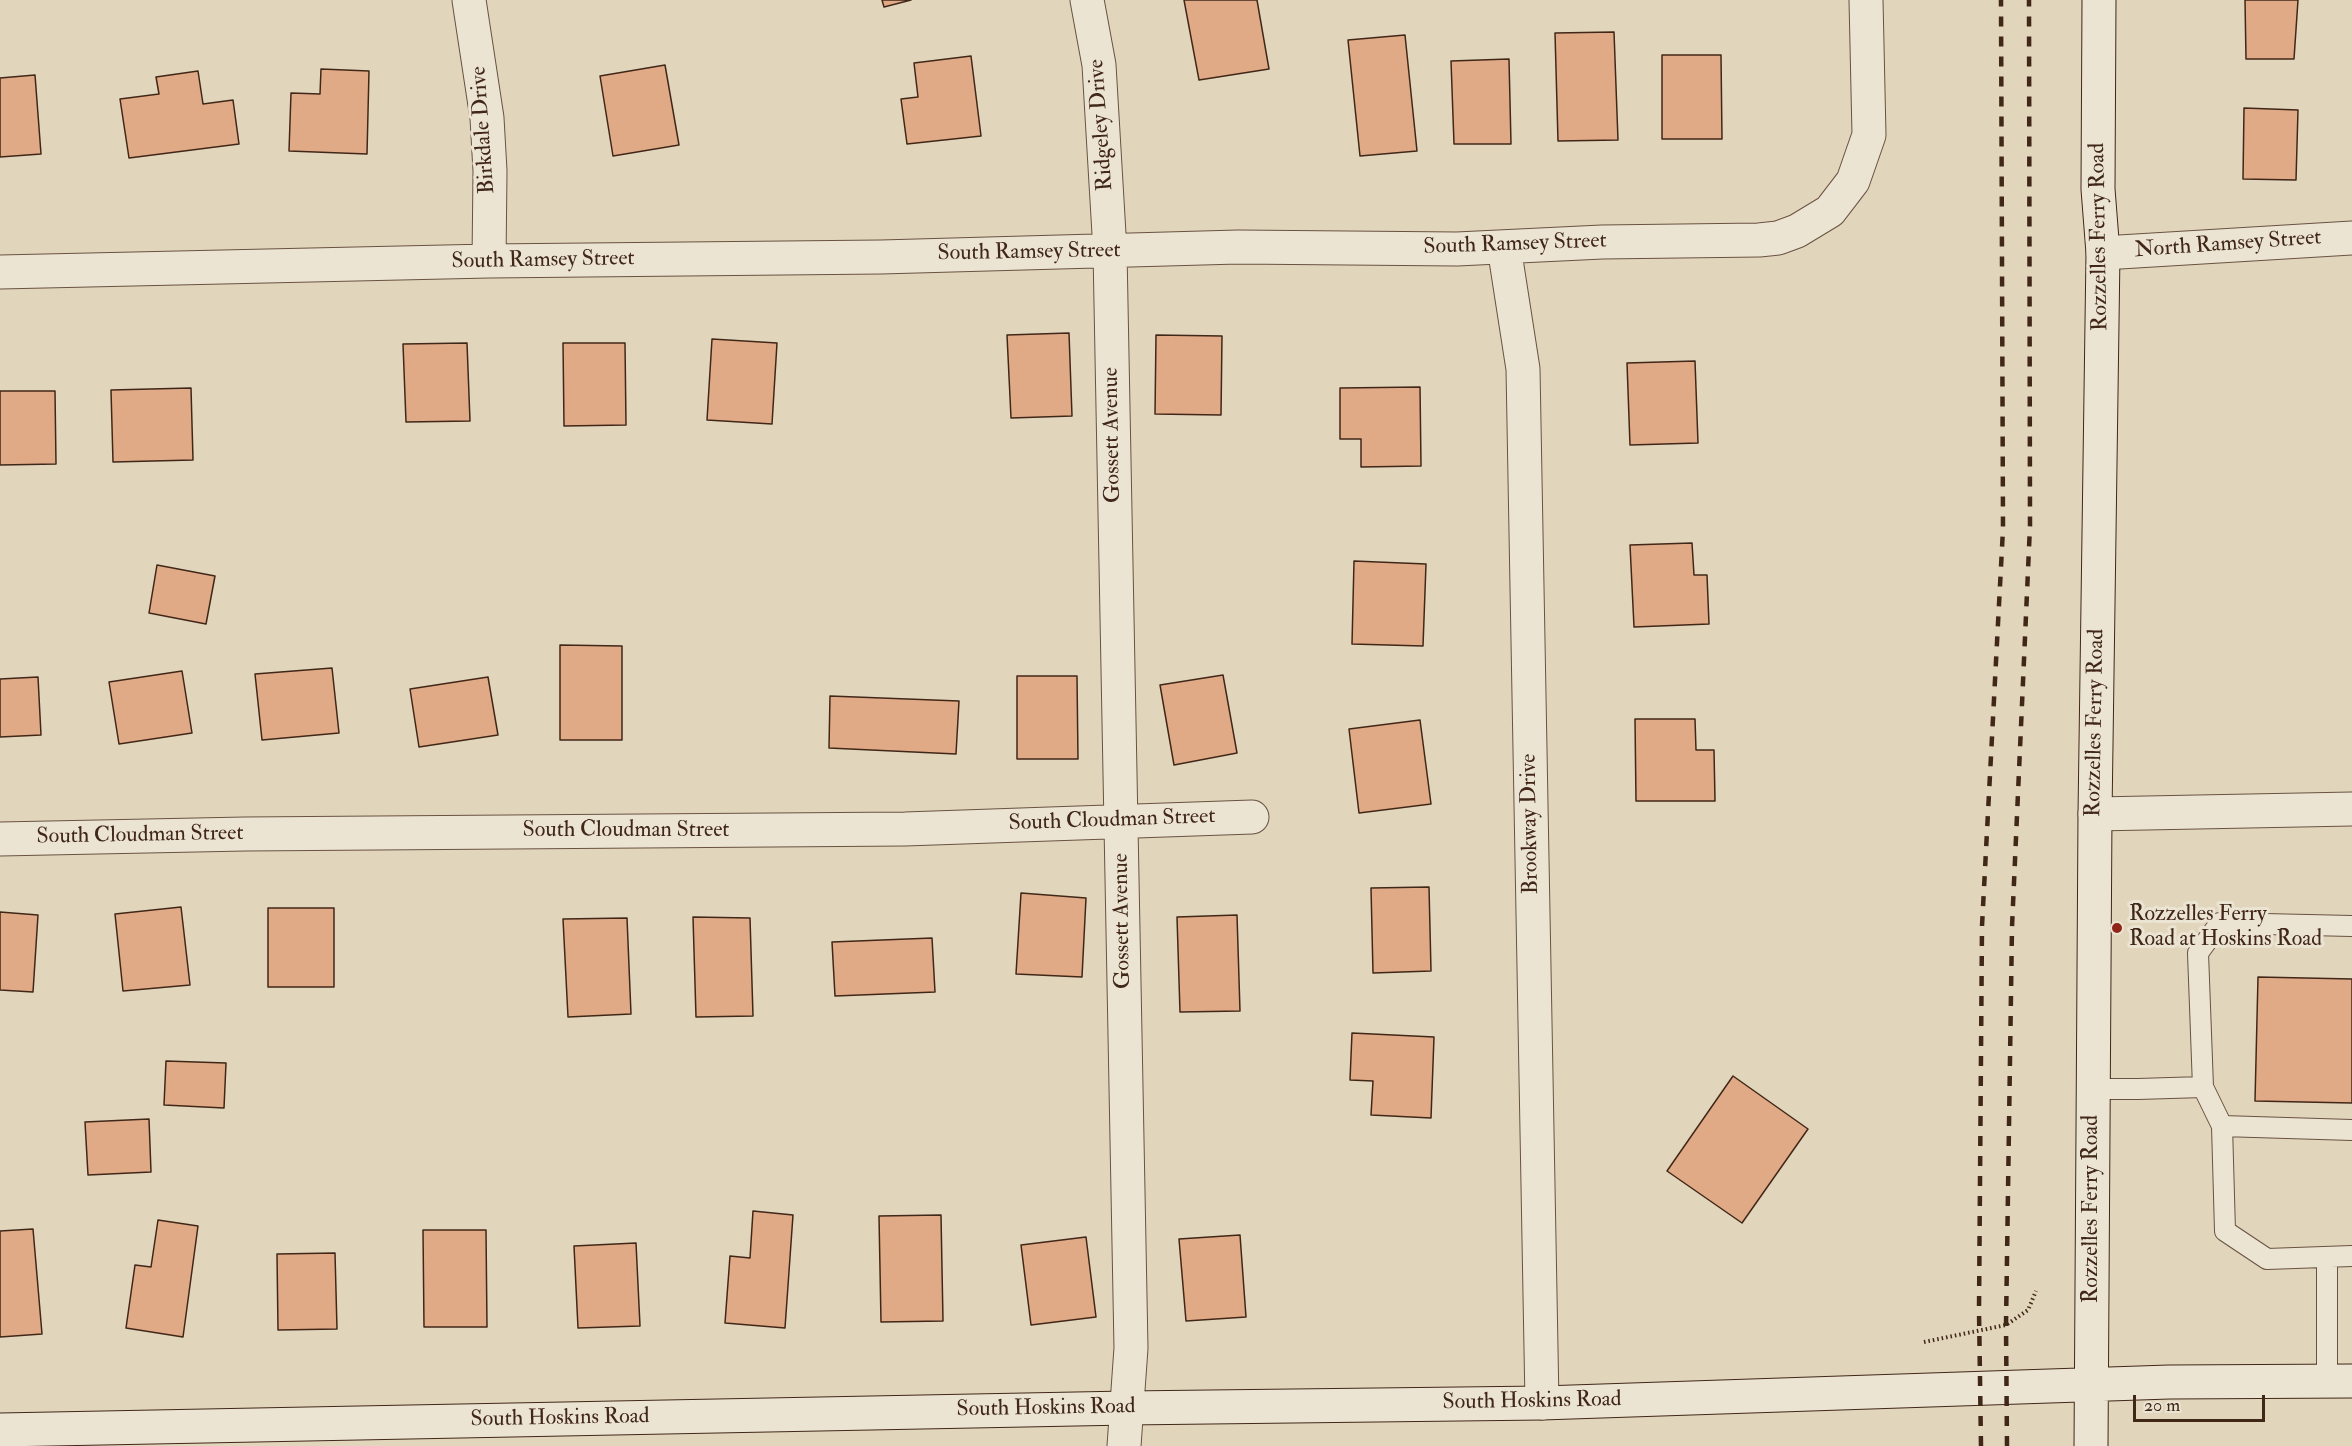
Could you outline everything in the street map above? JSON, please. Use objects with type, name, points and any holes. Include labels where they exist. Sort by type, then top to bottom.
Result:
[{"type":"street","name":"Birkdale Drive","points":[[469,0],[487,117],[490,171],[489,261]]},
{"type":"street","name":"Ridgeley Drive","points":[[1087,0],[1099,65],[1110,251]]},
{"type":"street","name":"South Ramsey Street","points":[[0,272],[489,261],[881,257],[1238,247],[1457,249],[1602,242],[1778,238],[1797,231],[1830,211],[1853,181],[1869,135],[1866,0]]},
{"type":"street","name":"Rozzelles Ferry Road","points":[[2091,1446],[2094,814],[2103,253],[2098,189],[2099,0]]},
{"type":"street","name":"North Ramsey Street","points":[[2103,253],[2352,238]]},
{"type":"street","name":"Brookway Drive","points":[[1504,247],[1523,369],[1542,1403]]},
{"type":"street","name":"Gossett Avenue","points":[[1110,251],[1131,1348],[1124,1446]]},
{"type":"street","points":[[2094,814],[2352,809]]},
{"type":"street","name":"South Cloudman Street","points":[[0,839],[245,834],[905,829],[1252,817]]},
{"type":"street","name":"South Hoskins Road","points":[[0,1430],[1127,1408],[1542,1403],[2091,1384],[2339,1382]]},
{"type":"lane","points":[[2352,926],[2220,923],[2198,953],[2203,1087],[2222,1126],[2225,1231],[2267,1259],[2352,1256]]},
{"type":"lane","points":[[2093,1089],[2203,1087]]},
{"type":"lane","points":[[2222,1126],[2352,1130]]},
{"type":"lane","points":[[2327,1257],[2339,1382]]},
{"type":"path","points":[[1924,1342],[2006,1325],[2028,1310],[2036,1291]]},
{"type":"building","points":[[882,0],[911,0],[884,7]]},
{"type":"building","points":[[1184,0],[1257,0],[1269,69],[1199,80]]},
{"type":"building","points":[[2245,0],[2298,0],[2294,59],[2246,59]]},
{"type":"building","points":[[1614,32],[1618,140],[1558,141],[1555,33]]},
{"type":"building","points":[[1405,35],[1417,151],[1360,156],[1348,40]]},
{"type":"building","points":[[1662,55],[1721,55],[1722,139],[1662,139]]},
{"type":"building","points":[[971,56],[981,136],[907,144],[901,99],[918,97],[914,63]]},
{"type":"building","points":[[1509,59],[1511,144],[1454,144],[1451,61]]},
{"type":"building","points":[[665,65],[679,145],[613,156],[600,76]]},
{"type":"building","points":[[321,69],[369,71],[367,154],[289,151],[291,93],[320,94]]},
{"type":"building","points":[[198,71],[203,104],[233,100],[239,144],[129,158],[120,99],[159,94],[156,77]]},
{"type":"building","points":[[35,75],[41,154],[0,157],[0,78]]},
{"type":"building","points":[[2244,108],[2298,110],[2296,180],[2243,179]]},
{"type":"building","points":[[1069,333],[1072,416],[1011,418],[1007,335]]},
{"type":"building","points":[[1156,335],[1222,336],[1221,415],[1155,414]]},
{"type":"building","points":[[712,339],[777,343],[772,424],[707,420]]},
{"type":"building","points":[[467,343],[470,421],[406,422],[403,344]]},
{"type":"building","points":[[563,343],[625,343],[626,425],[564,426]]},
{"type":"building","points":[[1695,361],[1698,443],[1630,445],[1627,363]]},
{"type":"building","points":[[1420,387],[1421,466],[1361,467],[1361,439],[1340,439],[1340,388]]},
{"type":"building","points":[[191,388],[193,460],[113,462],[111,390]]},
{"type":"building","points":[[0,391],[55,391],[56,464],[0,465]]},
{"type":"building","points":[[1692,543],[1694,575],[1707,575],[1709,624],[1634,627],[1630,545]]},
{"type":"building","points":[[1354,561],[1426,564],[1423,646],[1352,644]]},
{"type":"building","points":[[157,565],[215,576],[206,624],[149,613]]},
{"type":"building","points":[[560,645],[622,646],[622,740],[560,740]]},
{"type":"building","points":[[332,668],[339,733],[262,740],[255,674]]},
{"type":"building","points":[[182,671],[192,733],[119,744],[109,682]]},
{"type":"building","points":[[1223,675],[1237,753],[1174,765],[1160,685]]},
{"type":"building","points":[[1017,676],[1077,676],[1078,759],[1017,759]]},
{"type":"building","points":[[38,677],[41,735],[0,737],[0,679]]},
{"type":"building","points":[[488,677],[498,735],[419,747],[410,689]]},
{"type":"building","points":[[830,696],[959,701],[956,754],[829,748]]},
{"type":"building","points":[[1635,719],[1695,719],[1696,750],[1714,750],[1715,801],[1636,801]]},
{"type":"building","points":[[1420,720],[1431,804],[1359,813],[1349,729]]},
{"type":"building","points":[[1429,887],[1431,971],[1373,973],[1371,888]]},
{"type":"building","points":[[1021,893],[1086,898],[1082,977],[1016,974]]},
{"type":"building","points":[[181,907],[190,985],[123,991],[115,914]]},
{"type":"building","points":[[268,908],[334,908],[334,987],[268,987]]},
{"type":"building","points":[[0,912],[38,915],[33,992],[0,990]]},
{"type":"building","points":[[1237,915],[1240,1011],[1180,1012],[1177,917]]},
{"type":"building","points":[[693,917],[750,918],[753,1016],[696,1017]]},
{"type":"building","points":[[627,918],[631,1014],[568,1017],[563,919]]},
{"type":"building","points":[[932,938],[935,992],[835,996],[832,942]]},
{"type":"building","points":[[2258,977],[2352,979],[2352,1103],[2255,1101]]},
{"type":"building","points":[[1352,1033],[1434,1037],[1431,1118],[1371,1115],[1373,1081],[1350,1080]]},
{"type":"building","points":[[166,1061],[226,1063],[224,1108],[164,1105]]},
{"type":"building","points":[[1733,1076],[1808,1129],[1742,1223],[1667,1171]]},
{"type":"building","points":[[149,1119],[151,1172],[88,1175],[85,1122]]},
{"type":"building","points":[[753,1211],[793,1215],[785,1328],[725,1323],[730,1256],[750,1258]]},
{"type":"building","points":[[941,1215],[943,1321],[881,1322],[879,1216]]},
{"type":"building","points":[[158,1220],[198,1226],[183,1337],[126,1328],[135,1265],[151,1267]]},
{"type":"building","points":[[33,1229],[42,1334],[0,1337],[0,1231]]},
{"type":"building","points":[[423,1230],[486,1230],[487,1327],[424,1327]]},
{"type":"building","points":[[1240,1235],[1246,1317],[1186,1321],[1179,1239]]},
{"type":"building","points":[[1086,1237],[1096,1317],[1031,1325],[1021,1245]]},
{"type":"building","points":[[636,1243],[640,1326],[578,1328],[574,1246]]},
{"type":"building","points":[[335,1253],[337,1329],[278,1330],[277,1254]]},
{"type":"railway","points":[[1981,1446],[1979,1310],[1982,926],[2003,529],[2001,0]]},
{"type":"railway","points":[[2007,1446],[2006,1325],[2012,927],[2030,526],[2029,0]]},
{"type":"place","name":"Rozzelles Ferry Road at Hoskins Road","points":[[2117,928]]}]
